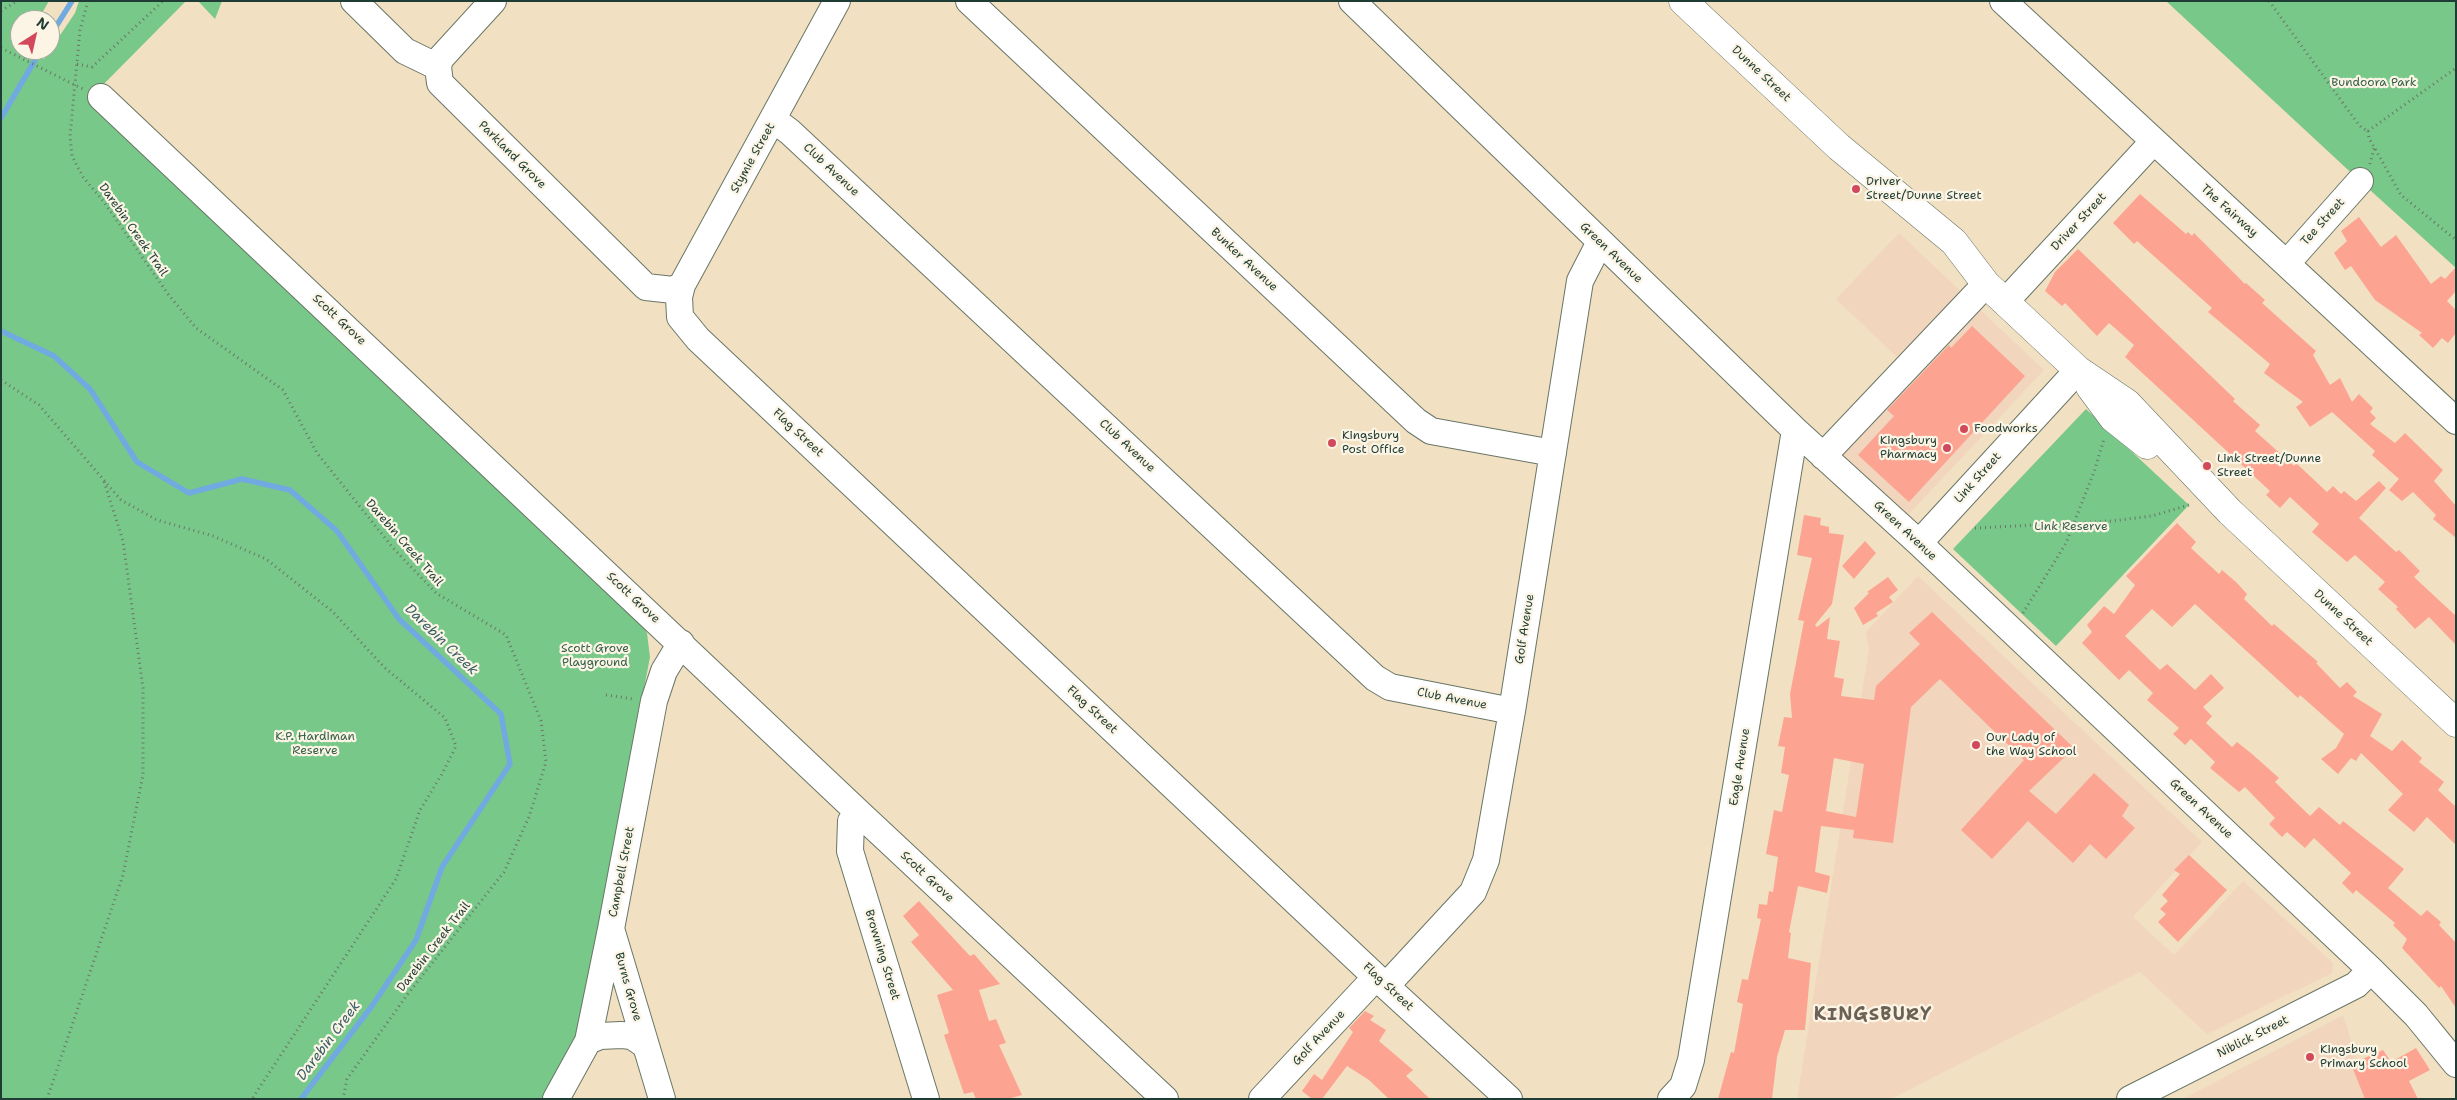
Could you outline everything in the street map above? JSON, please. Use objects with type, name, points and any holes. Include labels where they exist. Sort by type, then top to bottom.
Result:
[{"type":"main road","name":"Dunne Street","points":[[1683,1],[1839,147],[1954,242],[1986,284],[2078,370],[2127,403],[2230,512],[2456,723]]},
{"type":"street","points":[[354,1],[405,51],[438,67],[440,59],[450,46],[492,1]]},
{"type":"street","name":"Stymie Street","points":[[680,317],[679,297],[682,285],[774,120],[837,1]]},
{"type":"street","name":"Bunker Avenue","points":[[969,1],[1416,421],[1431,431],[1553,453]]},
{"type":"street","name":"Green Avenue","points":[[1352,1],[1795,430],[1918,543],[2371,970],[2416,1015],[2456,1064]]},
{"type":"street","name":"The Fairway","points":[[2003,1],[2456,421]]},
{"type":"street","name":"Parkland Grove","points":[[438,67],[440,83],[646,287],[673,290],[682,285]]},
{"type":"street","name":"Scott Grove","points":[[102,97],[858,812],[1165,1099]]},
{"type":"street","name":"Club Avenue","points":[[774,120],[790,132],[1376,678],[1390,687],[1512,711]]},
{"type":"street","name":"Driver Street","points":[[2006,302],[2153,142]]},
{"type":"street","name":"Tee Street","points":[[2287,263],[2360,182]]},
{"type":"street","name":"Golf Avenue","points":[[1262,1099],[1473,892],[1486,860],[1512,711],[1580,281],[1600,242]]},
{"type":"street","points":[[1823,456],[1986,284]]},
{"type":"street","name":"Flag Street","points":[[680,317],[698,339],[1509,1099]]},
{"type":"street","name":"Link Street","points":[[1918,543],[2078,370]]},
{"type":"street","name":"Eagle Avenue","points":[[1671,1099],[1683,1086],[1691,1060],[1795,430]]},
{"type":"street","name":"Campbell Street","points":[[556,1099],[588,1041],[654,702],[664,671],[681,643]]},
{"type":"street","name":"Browning Street","points":[[858,812],[852,821],[849,834],[850,851],[926,1099]]},
{"type":"street","name":"Burns Grove","points":[[611,929],[662,1099]]},
{"type":"street","name":"Niblick Street","points":[[2130,1099],[2356,985],[2371,970]]},
{"type":"street","name":"Burns Grove","points":[[588,1041],[600,1036],[621,1035],[632,1036],[645,1045]]},
{"type":"path","points":[[1,11],[17,1]]},
{"type":"path","name":"Darebin Creek Trail","points":[[88,1],[80,30],[70,136],[72,156],[83,176],[104,202],[168,294],[196,328],[283,390],[317,453],[393,548],[436,593],[506,635],[541,721],[546,762],[529,817],[504,872],[406,995],[347,1079],[343,1099]]},
{"type":"path","points":[[77,64],[92,67],[163,1]]},
{"type":"path","points":[[2269,1],[2356,121],[2362,128],[2368,131]]},
{"type":"path","points":[[1,48],[61,79]]},
{"type":"path","points":[[2368,131],[2456,68]]},
{"type":"path","points":[[2368,131],[2369,138],[2401,196],[2456,240]]},
{"type":"path","points":[[1,380],[39,405],[120,500],[157,520],[213,536],[266,560],[333,612],[384,667],[445,718],[456,746],[442,774],[420,810],[396,879],[252,1099]]},
{"type":"path","points":[[2022,615],[2048,576],[2066,543],[2094,472],[2104,437]]},
{"type":"path","points":[[47,1099],[123,875],[143,776],[143,688],[123,541],[103,478]]},
{"type":"path","points":[[1975,528],[2112,521],[2152,516],[2188,505]]},
{"type":"shaded area","points":[[1899,233],[2044,370],[1907,516],[1828,441],[1901,361],[1836,299]]},
{"type":"shaded area","name":"Our Lady of the Way School","points":[[1918,576],[2202,842],[2133,917],[2174,955],[2243,881],[2333,963],[2332,973],[2207,1034],[2140,972],[1891,1099],[1797,1099],[1869,649],[1866,632]]},
{"type":"shaded area","name":"Kingsbury Primary School","points":[[2343,1015],[2370,1099],[2183,1099]]},
{"type":"green space","name":"K.P. Hardiman Reserve","points":[[1,1],[49,1],[44,10],[10,10],[10,60],[60,60],[60,35],[75,13],[79,1],[186,1],[88,100],[389,382],[642,624],[647,633],[650,657],[578,1035],[546,1099],[1,1099]]},
{"type":"green space","points":[[198,1],[222,1],[215,19]]},
{"type":"green space","name":"Bundoora Park","points":[[2166,1],[2456,1],[2456,268],[2360,181]]},
{"type":"green space","name":"Link Reserve","points":[[2086,409],[2189,505],[2056,646],[1953,549]]},
{"type":"building","points":[[2140,194],[2186,234],[2188,232],[2192,236],[2194,233],[2245,284],[2265,300],[2262,303],[2316,351],[2313,355],[2330,385],[2340,378],[2352,402],[2359,394],[2373,408],[2370,412],[2376,418],[2370,424],[2395,443],[2405,433],[2443,470],[2434,481],[2456,506],[2456,538],[2433,519],[2436,515],[2413,492],[2402,501],[2389,490],[2399,479],[2372,455],[2375,451],[2332,412],[2310,427],[2296,407],[2303,402],[2264,373],[2270,364],[2208,312],[2212,308],[2137,241],[2134,244],[2113,223]]},
{"type":"building","points":[[2359,217],[2381,247],[2396,235],[2431,284],[2441,276],[2445,279],[2456,267],[2456,291],[2447,301],[2456,310],[2456,333],[2448,343],[2442,338],[2433,348],[2419,335],[2422,333],[2375,300],[2351,266],[2345,270],[2334,253],[2347,241],[2341,231]]},
{"type":"building","points":[[2078,249],[2235,399],[2233,401],[2260,425],[2255,431],[2294,466],[2296,463],[2327,492],[2333,486],[2341,494],[2344,491],[2356,501],[2379,481],[2386,488],[2359,518],[2396,552],[2399,550],[2420,571],[2414,577],[2456,616],[2456,645],[2429,617],[2415,629],[2396,609],[2398,607],[2378,589],[2385,582],[2355,555],[2347,562],[2312,532],[2319,524],[2290,497],[2280,508],[2266,495],[2270,491],[2125,357],[2134,345],[2109,323],[2097,336],[2065,303],[2062,306],[2045,291],[2055,272]]},
{"type":"building","points":[[1972,326],[2025,376],[1909,502],[1858,455],[1894,416],[1887,410],[1949,345],[1951,348]]},
{"type":"building","points":[[1804,515],[1821,518],[1820,525],[1829,527],[1829,533],[1844,535],[1832,604],[1815,625],[1817,627],[1830,617],[1827,639],[1840,641],[1834,677],[1844,679],[1841,696],[1874,700],[1876,686],[1920,644],[1909,633],[1932,612],[2074,748],[2029,791],[2056,814],[2094,773],[2129,805],[2122,816],[2135,828],[2106,859],[2090,844],[2073,863],[2028,821],[1992,859],[1961,830],[2024,760],[1940,679],[1911,707],[1893,843],[1853,838],[1854,830],[1821,826],[1815,872],[1830,876],[1827,893],[1798,886],[1789,932],[1791,933],[1788,958],[1811,963],[1805,1030],[1785,1030],[1777,1057],[1772,1099],[1718,1099],[1731,1052],[1734,1053],[1743,1004],[1737,1002],[1742,979],[1748,980],[1761,919],[1757,918],[1759,904],[1767,905],[1769,891],[1773,892],[1778,857],[1766,854],[1774,810],[1782,812],[1789,775],[1781,773],[1785,747],[1778,746],[1784,717],[1792,718],[1790,694],[1804,621],[1798,620],[1812,558],[1797,555]],"holes":[[[1834,758],[1864,764],[1856,817],[1826,811]]]},
{"type":"building","points":[[2177,523],[2196,542],[2191,548],[2219,574],[2222,570],[2236,582],[2247,594],[2244,599],[2272,626],[2274,624],[2318,662],[2316,663],[2340,688],[2347,682],[2357,692],[2353,696],[2382,714],[2370,736],[2392,751],[2402,740],[2422,758],[2419,762],[2444,782],[2438,790],[2456,807],[2456,845],[2427,817],[2414,832],[2388,810],[2403,794],[2361,753],[2356,761],[2351,758],[2338,774],[2321,759],[2336,748],[2344,734],[2300,695],[2298,698],[2195,604],[2172,627],[2152,609],[2125,636],[2160,670],[2167,664],[2195,690],[2211,674],[2224,688],[2203,707],[2212,716],[2206,723],[2232,747],[2237,742],[2279,778],[2275,782],[2310,816],[2319,807],[2340,825],[2343,821],[2404,869],[2388,888],[2421,916],[2427,910],[2441,922],[2439,925],[2456,943],[2456,1008],[2441,986],[2439,988],[2402,948],[2407,939],[2393,925],[2395,923],[2356,890],[2353,894],[2342,883],[2351,873],[2314,838],[2305,848],[2287,832],[2282,837],[2269,824],[2275,818],[2245,787],[2239,792],[2210,768],[2215,762],[2191,739],[2185,745],[2173,734],[2179,728],[2147,700],[2153,693],[2129,670],[2119,680],[2082,643],[2092,632],[2087,625],[2104,606],[2114,614],[2135,585],[2126,576]]},
{"type":"building","points":[[1865,541],[1876,553],[1854,579],[1842,566]]},
{"type":"building","points":[[1888,577],[1898,590],[1889,597],[1893,602],[1876,613],[1878,616],[1863,625],[1854,608],[1869,593],[1867,592]]},
{"type":"building","points":[[2189,855],[2227,890],[2178,942],[2158,922],[2166,914],[2160,909],[2168,901],[2162,895],[2180,874],[2174,870]]},
{"type":"building","points":[[919,901],[970,956],[974,954],[1000,984],[979,990],[989,1021],[996,1019],[1006,1043],[999,1045],[1022,1095],[1008,1099],[976,1099],[973,1092],[964,1094],[944,1035],[949,1033],[937,995],[953,990],[911,942],[919,935],[903,916]]},
{"type":"building","points":[[1365,1011],[1374,1016],[1370,1020],[1386,1030],[1379,1041],[1413,1070],[1406,1076],[1430,1099],[1389,1099],[1369,1080],[1347,1066],[1322,1099],[1312,1099],[1302,1091],[1314,1074],[1322,1080],[1353,1032],[1349,1028]]},
{"type":"building","points":[[2416,1048],[2430,1070],[2409,1081],[2418,1099],[2365,1099],[2351,1064],[2383,1050],[2391,1062]]},
{"type":"waterway","name":"Darebin Creek","points":[[60,20],[72,1]]},
{"type":"waterway","name":"Darebin Creek","points":[[1,118],[35,60]]},
{"type":"waterway","name":"Darebin Creek","points":[[1,331],[54,356],[90,389],[137,462],[189,493],[242,479],[290,490],[337,531],[399,619],[501,714],[510,764],[442,867],[416,940],[372,1006],[301,1099]]},
{"type":"place","name":"Driver Street/Dunne Street","points":[[1856,189]]},
{"type":"place","name":"Foodworks","points":[[1964,429]]},
{"type":"place","name":"Kingsbury Post Office","points":[[1332,443]]},
{"type":"place","name":"Kingsbury Pharmacy","points":[[1947,448]]},
{"type":"place","name":"Link Street/Dunne Street","points":[[2207,466]]},
{"type":"place","name":"Our Lady of the Way School","points":[[1976,745]]},
{"type":"place","name":"Kingsbury Primary School","points":[[2310,1057]]},
{"type":"district","name":"KINGSBURY","points":[[1873,1015]]},
{"type":"park label","name":"Scott Grove Playground","points":[[595,656]]}]
